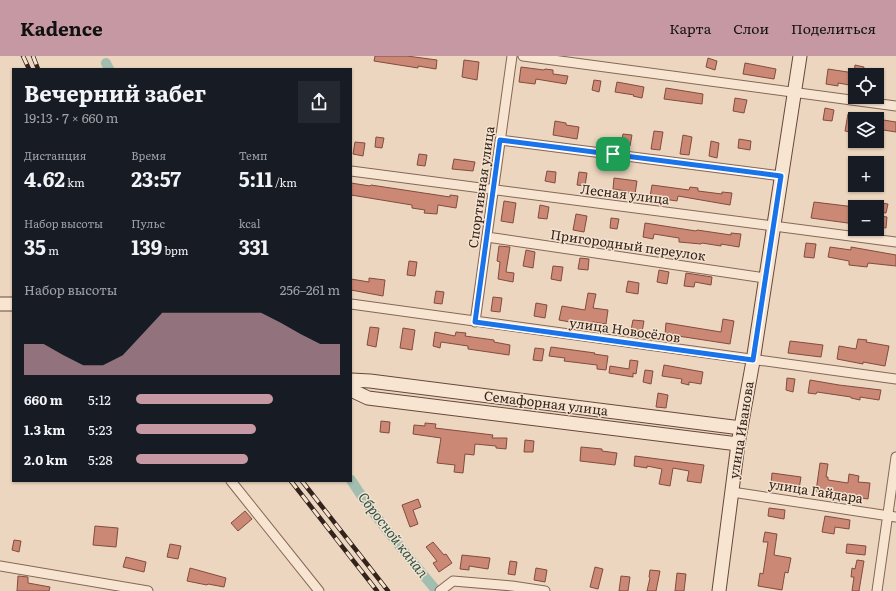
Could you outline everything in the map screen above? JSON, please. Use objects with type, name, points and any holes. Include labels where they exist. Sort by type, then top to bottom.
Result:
[{"type":"street","name":"Спортивная улица","points":[[475,322],[512,56]]},
{"type":"street","points":[[523,56],[896,106]]},
{"type":"street","name":"улица Иванова","points":[[719,591],[738,444],[753,360],[800,56]]},
{"type":"street","points":[[500,140],[781,176]]},
{"type":"street","name":"Лесная улица","points":[[352,171],[896,242]]},
{"type":"street","name":"Пригородный переулок","points":[[487,237],[766,278]]},
{"type":"street","points":[[0,304],[12,304]]},
{"type":"street","name":"улица Новосёлов","points":[[352,304],[896,379]]},
{"type":"street","name":"Семафорная улица","points":[[352,380],[370,381],[741,428]]},
{"type":"street","points":[[368,398],[361,391],[361,387],[370,381]]},
{"type":"street","name":"Семафорная улица","points":[[352,390],[368,398],[738,444]]},
{"type":"street","points":[[877,591],[892,516],[896,457]]},
{"type":"street","points":[[232,482],[319,591]]},
{"type":"street","name":"улица Гайдара","points":[[732,492],[892,516]]},
{"type":"street","points":[[0,566],[148,591]]},
{"type":"street","points":[[440,591],[452,581],[512,586],[545,591]]},
{"type":"building","points":[[375,56],[407,56],[437,60],[436,69],[418,66],[418,68],[374,61]]},
{"type":"building","points":[[708,58],[717,61],[715,70],[706,67]]},
{"type":"building","points":[[464,60],[479,62],[477,80],[462,77]]},
{"type":"building","points":[[745,63],[776,69],[774,79],[743,74]]},
{"type":"building","points":[[855,65],[864,67],[864,68],[855,68]]},
{"type":"building","points":[[521,67],[553,70],[553,74],[568,76],[566,84],[536,79],[535,84],[519,82]]},
{"type":"building","points":[[828,69],[848,72],[848,85],[838,83],[838,86],[826,84]]},
{"type":"building","points":[[594,80],[601,81],[599,92],[592,90]]},
{"type":"building","points":[[617,82],[644,87],[642,98],[615,92]]},
{"type":"building","points":[[666,88],[703,94],[702,104],[664,99]]},
{"type":"building","points":[[735,98],[747,100],[744,113],[733,111]]},
{"type":"building","points":[[825,108],[834,110],[832,121],[823,120]]},
{"type":"building","points":[[848,114],[848,132],[845,131]]},
{"type":"building","points":[[884,120],[896,122],[896,132],[884,130]]},
{"type":"building","points":[[555,121],[566,123],[566,125],[579,127],[577,139],[553,135]]},
{"type":"building","points":[[654,131],[663,132],[660,150],[651,149]]},
{"type":"building","points":[[623,134],[632,135],[630,146],[621,145]]},
{"type":"building","points":[[683,135],[692,137],[689,155],[680,154]]},
{"type":"building","points":[[376,137],[384,138],[382,148],[375,147]]},
{"type":"building","points":[[739,139],[751,141],[750,150],[738,148]]},
{"type":"building","points":[[711,141],[719,143],[717,158],[709,156]]},
{"type":"building","points":[[355,142],[365,143],[363,156],[353,154]]},
{"type":"building","points":[[419,154],[427,155],[425,166],[417,165]]},
{"type":"building","points":[[454,159],[475,162],[473,171],[452,169]]},
{"type":"building","points":[[547,171],[556,172],[555,183],[545,181]]},
{"type":"building","points":[[579,172],[587,173],[585,186],[577,185]]},
{"type":"building","points":[[614,178],[637,181],[635,194],[613,189]]},
{"type":"building","points":[[352,183],[450,197],[450,195],[458,196],[456,208],[438,205],[437,214],[424,213],[425,210],[412,208],[412,205],[352,195]]},
{"type":"building","points":[[652,185],[689,190],[690,187],[698,188],[698,191],[722,194],[722,192],[732,193],[730,205],[678,196],[677,201],[650,197]]},
{"type":"building","points":[[504,201],[516,203],[513,223],[501,221]]},
{"type":"building","points":[[814,202],[848,206],[848,223],[811,218]]},
{"type":"building","points":[[884,204],[888,204],[886,213],[884,213]]},
{"type":"building","points":[[540,205],[549,207],[547,219],[538,218]]},
{"type":"building","points":[[576,214],[587,216],[584,232],[573,230]]},
{"type":"building","points":[[884,217],[887,217],[886,228],[884,228]]},
{"type":"building","points":[[611,218],[619,219],[617,229],[610,228]]},
{"type":"building","points":[[645,223],[696,231],[731,235],[731,233],[741,234],[739,247],[721,244],[721,246],[679,242],[679,238],[654,234],[653,239],[643,237]]},
{"type":"building","points":[[806,243],[816,244],[814,258],[804,257]]},
{"type":"building","points":[[499,246],[510,247],[506,272],[514,273],[513,282],[498,279],[500,262],[497,261]]},
{"type":"building","points":[[830,247],[851,250],[851,247],[896,255],[896,266],[868,263],[867,267],[849,265],[849,261],[828,257]]},
{"type":"building","points":[[526,250],[535,252],[533,268],[523,266]]},
{"type":"building","points":[[580,258],[589,259],[588,270],[578,269]]},
{"type":"building","points":[[409,261],[417,262],[415,276],[407,275]]},
{"type":"building","points":[[553,266],[563,267],[561,281],[551,279]]},
{"type":"building","points":[[659,270],[669,272],[667,284],[657,282]]},
{"type":"building","points":[[686,273],[712,277],[711,285],[695,282],[694,287],[684,286]]},
{"type":"building","points":[[369,278],[385,280],[383,296],[352,290],[352,279],[369,282]]},
{"type":"building","points":[[628,281],[639,283],[638,294],[626,292]]},
{"type":"building","points":[[436,291],[444,292],[442,304],[434,303]]},
{"type":"building","points":[[588,293],[596,294],[593,308],[608,310],[606,324],[593,322],[591,323],[590,327],[583,326],[584,322],[559,320],[562,306],[585,310]]},
{"type":"building","points":[[493,297],[502,298],[500,312],[491,311]]},
{"type":"building","points":[[536,303],[547,305],[545,318],[534,316]]},
{"type":"building","points":[[723,319],[734,321],[730,344],[665,334],[666,323],[721,332]]},
{"type":"building","points":[[633,320],[644,321],[642,332],[631,330]]},
{"type":"building","points":[[370,327],[379,328],[376,347],[367,345]]},
{"type":"building","points":[[403,328],[415,330],[412,350],[400,348]]},
{"type":"building","points":[[435,332],[455,336],[456,332],[466,333],[465,336],[494,340],[494,342],[510,345],[509,355],[468,349],[468,346],[441,342],[440,348],[433,346]]},
{"type":"building","points":[[858,339],[889,346],[885,366],[837,359],[839,346],[856,349]]},
{"type":"building","points":[[790,341],[823,345],[821,357],[788,353]]},
{"type":"building","points":[[551,347],[608,356],[606,370],[597,369],[597,365],[564,361],[565,358],[549,356]]},
{"type":"building","points":[[535,348],[544,349],[542,361],[533,360]]},
{"type":"building","points":[[630,360],[638,361],[636,374],[633,373],[633,377],[609,373],[610,366],[629,369]]},
{"type":"building","points":[[664,365],[703,372],[701,384],[689,382],[689,385],[681,383],[682,379],[662,376]]},
{"type":"building","points":[[645,370],[653,371],[651,384],[643,382]]},
{"type":"building","points":[[787,378],[795,379],[793,392],[786,390]]},
{"type":"building","points":[[810,380],[881,390],[879,400],[860,397],[860,400],[851,397],[817,392],[816,394],[808,393]]},
{"type":"building","points":[[658,393],[668,395],[666,408],[656,407]]},
{"type":"building","points":[[381,421],[390,422],[389,433],[380,432]]},
{"type":"building","points":[[425,423],[436,424],[435,428],[493,435],[492,438],[507,438],[506,449],[496,448],[496,446],[475,444],[474,455],[465,454],[463,473],[454,472],[455,465],[437,463],[441,438],[413,434],[414,425],[425,426]]},
{"type":"building","points":[[525,440],[534,441],[533,452],[524,452]]},
{"type":"building","points":[[581,447],[602,449],[602,451],[617,453],[615,465],[580,461]]},
{"type":"building","points":[[635,456],[704,465],[701,483],[687,481],[689,471],[673,468],[670,486],[659,484],[662,469],[647,466],[647,468],[634,466]]},
{"type":"building","points":[[820,463],[828,464],[826,477],[828,477],[828,480],[848,483],[849,474],[859,476],[858,482],[870,483],[868,499],[816,491]]},
{"type":"building","points":[[772,473],[801,477],[799,489],[771,485]]},
{"type":"building","points":[[418,499],[421,507],[413,510],[418,524],[410,527],[402,505]]},
{"type":"building","points":[[769,508],[785,510],[784,519],[768,516]]},
{"type":"building","points":[[245,511],[252,519],[238,531],[231,523]]},
{"type":"building","points":[[825,516],[850,520],[849,529],[835,527],[834,534],[822,532]]},
{"type":"building","points":[[95,526],[118,528],[116,547],[93,545]]},
{"type":"building","points":[[765,532],[777,534],[774,555],[791,558],[788,573],[785,572],[782,590],[758,586],[760,573],[763,574],[768,542],[763,542]]},
{"type":"building","points":[[14,540],[21,541],[19,552],[12,550]]},
{"type":"building","points":[[433,542],[444,555],[446,554],[452,563],[439,572],[433,563],[437,561],[426,547]]},
{"type":"building","points":[[170,544],[181,546],[178,559],[167,557]]},
{"type":"building","points":[[847,544],[866,546],[865,555],[846,553]]},
{"type":"building","points":[[462,555],[490,558],[488,569],[469,566],[469,570],[460,569]]},
{"type":"building","points":[[126,557],[146,562],[144,572],[123,567]]},
{"type":"building","points":[[857,560],[864,561],[859,591],[852,591],[854,577],[851,577],[852,568],[855,569]]},
{"type":"building","points":[[510,561],[517,562],[515,575],[508,574]]},
{"type":"building","points":[[595,567],[603,569],[598,589],[590,587]]},
{"type":"building","points":[[190,568],[226,578],[224,587],[187,581]]},
{"type":"building","points":[[536,568],[547,570],[545,582],[534,580]]},
{"type":"building","points":[[650,570],[660,571],[656,591],[647,591]]},
{"type":"building","points":[[677,573],[686,574],[684,591],[675,591]]},
{"type":"building","points":[[18,576],[28,577],[28,583],[50,587],[49,591],[17,591]]},
{"type":"building","points":[[621,576],[630,577],[628,591],[619,591]]},
{"type":"waterway","name":"Сбросной канал","points":[[106,63],[108,68]]},
{"type":"waterway","name":"Сбросной канал","points":[[352,481],[381,522],[435,589]]},
{"type":"railway","points":[[23,56],[29,68]]},
{"type":"railway","points":[[33,56],[38,68]]},
{"type":"railway","points":[[292,482],[377,591]]},
{"type":"railway","points":[[303,482],[388,591]]},
{"type":"route","points":[[500,140],[613,154],[781,176],[753,360],[475,322],[500,140]]}]
